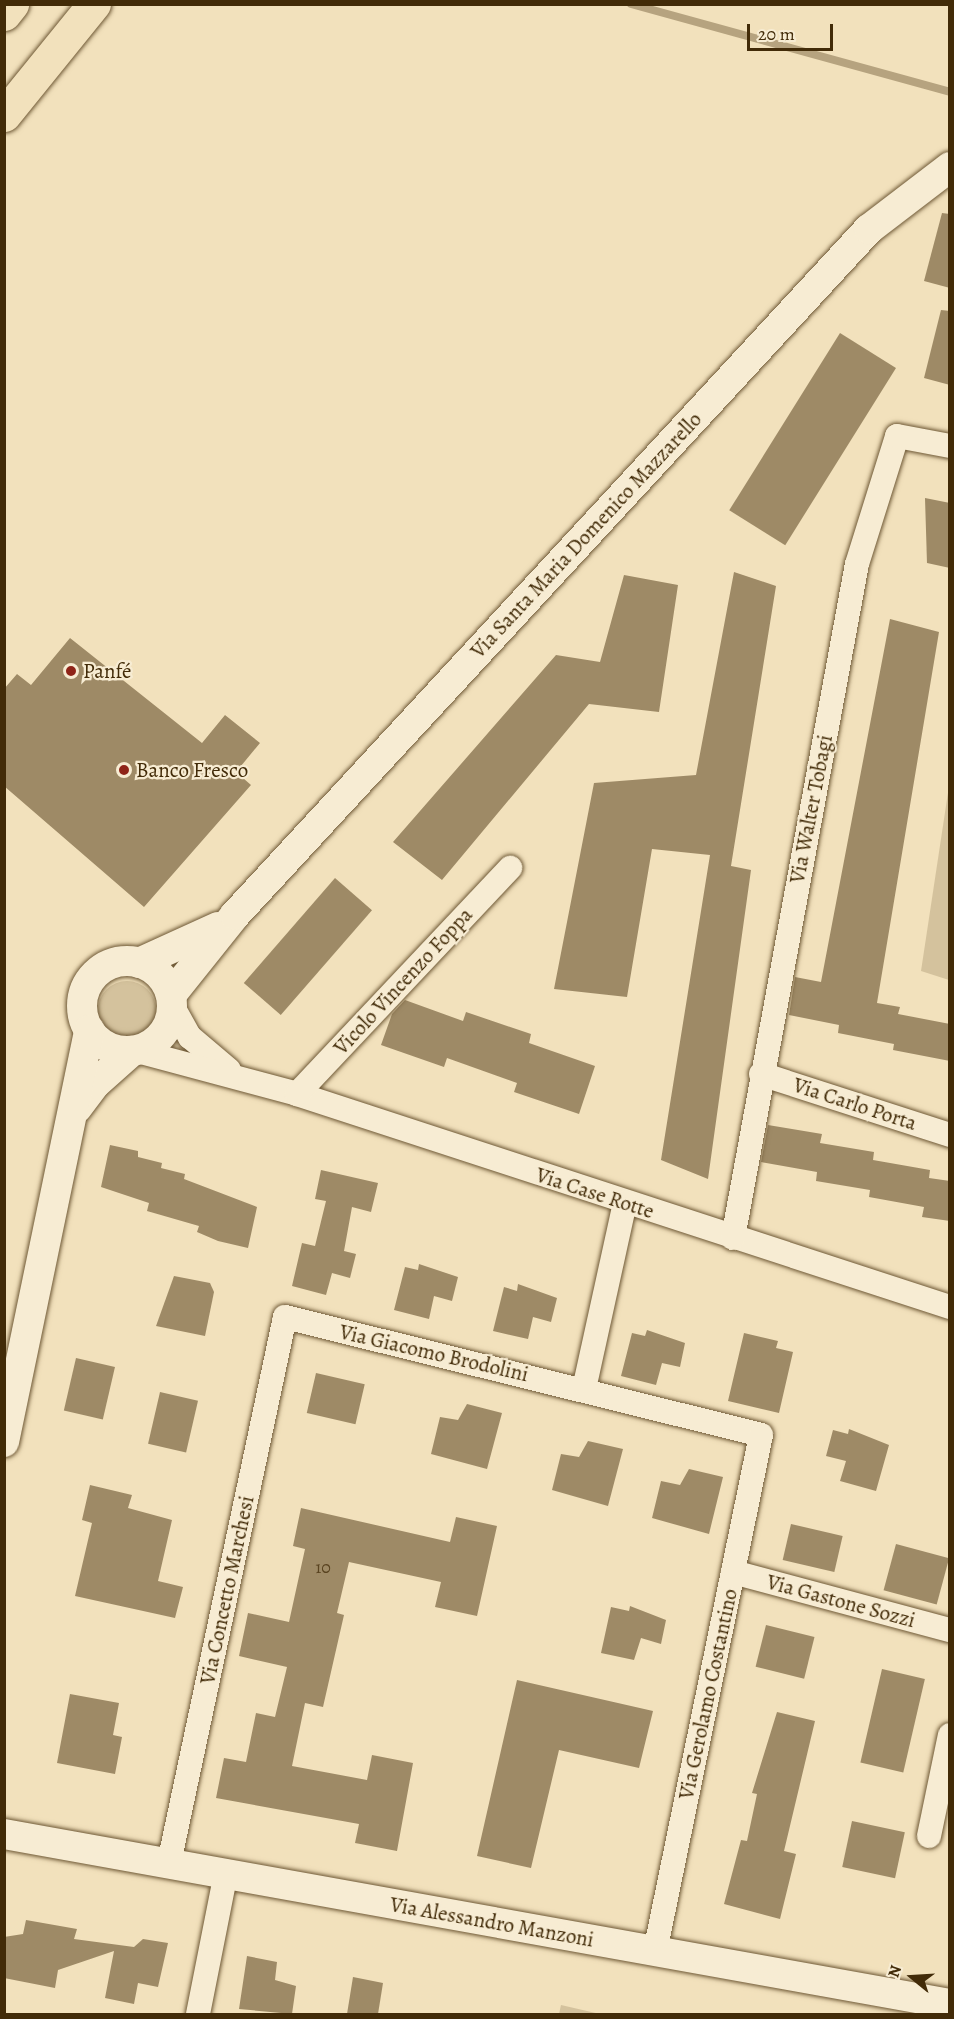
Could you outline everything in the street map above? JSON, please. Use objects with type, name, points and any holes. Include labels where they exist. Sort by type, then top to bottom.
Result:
[{"type":"highway","points":[[4,13],[12,4]]},
{"type":"highway","points":[[4,115],[94,4]]},
{"type":"highway","points":[[4,142],[70,33]]},
{"type":"street","name":"Via Santa Maria Domenico Mazzarello","points":[[171,1000],[235,915],[869,229],[950,167]]},
{"type":"street","name":"Via Walter Tobagi","points":[[733,1238],[761,1074],[857,564],[897,436],[950,446]]},
{"type":"street","name":"Vicolo Vincenzo Foppa","points":[[297,1094],[510,868]]},
{"type":"street","name":"Via Santa Maria Domenico Mazzarello","points":[[139,963],[184,946],[235,915]]},
{"type":"street","points":[[4,1442],[68,1130],[89,1030],[82,1007],[91,979],[109,965],[139,963],[160,975],[171,1000],[164,1033],[134,1051],[88,1091],[68,1130]]},
{"type":"street","name":"Via Case Rotte","points":[[171,1000],[190,1037],[241,1078]]},
{"type":"street","points":[[89,1030],[108,1048],[134,1051]]},
{"type":"street","name":"Via Case Rotte","points":[[134,1051],[297,1094],[950,1307]]},
{"type":"street","name":"Via Carlo Porta","points":[[761,1074],[950,1135]]},
{"type":"street","points":[[584,1389],[625,1202]]},
{"type":"street","name":"Via Giacomo Brodolini","points":[[285,1317],[584,1389],[761,1435]]},
{"type":"street","name":"Via Concetto Marchesi","points":[[169,1863],[285,1317]]},
{"type":"street","name":"Via Gerolamo Costantino","points":[[655,1952],[761,1435]]},
{"type":"street","name":"Via Gastone Sozzi","points":[[733,1572],[950,1630]]},
{"type":"street","points":[[929,1836],[950,1735]]},
{"type":"street","name":"Via Alessandro Manzoni","points":[[4,1827],[35,1838]]},
{"type":"street","name":"Via Alessandro Manzoni","points":[[4,1834],[950,2004]]},
{"type":"street","points":[[198,2014],[226,1873]]},
{"type":"shaded area","points":[[949,786],[950,980],[921,971]]},
{"type":"shaded area","points":[[121,981],[133,981],[148,989],[156,1004],[156,1016],[148,1031],[133,1039],[121,1039],[106,1031],[98,1016],[98,1004],[106,989]]},
{"type":"shaded area","points":[[561,2005],[600,2014],[559,2014]]},
{"type":"building","points":[[942,213],[950,214],[950,288],[924,281]]},
{"type":"building","points":[[941,310],[950,311],[950,385],[924,378]]},
{"type":"building","points":[[840,333],[896,368],[785,545],[729,510]]},
{"type":"building","points":[[925,498],[950,503],[950,568],[927,563]]},
{"type":"building","points":[[734,572],[776,586],[731,866],[751,870],[708,1179],[661,1160],[710,855],[652,849],[627,997],[554,989],[594,783],[696,775]]},
{"type":"building","points":[[624,575],[678,585],[659,712],[589,704],[442,880],[393,842],[556,655],[600,662]]},
{"type":"building","points":[[890,619],[939,632],[877,1003],[900,1007],[898,1014],[950,1024],[950,1061],[893,1050],[894,1044],[838,1033],[839,1025],[789,1015],[795,977],[821,982]]},
{"type":"building","points":[[70,638],[202,743],[225,715],[260,743],[236,772],[251,785],[144,907],[4,786],[4,689],[17,674],[31,685]]},
{"type":"building","points":[[335,878],[372,910],[281,1015],[244,983]]},
{"type":"building","points":[[405,1000],[463,1021],[466,1012],[531,1034],[529,1043],[595,1066],[579,1114],[514,1092],[517,1083],[447,1058],[444,1067],[381,1045],[392,1014]]},
{"type":"building","points":[[768,1125],[822,1134],[820,1143],[874,1152],[873,1160],[930,1170],[929,1178],[950,1181],[950,1221],[922,1217],[924,1207],[869,1197],[870,1190],[816,1181],[817,1172],[761,1162]]},
{"type":"building","points":[[110,1145],[138,1151],[138,1157],[162,1163],[161,1168],[185,1174],[184,1179],[257,1207],[248,1248],[218,1241],[197,1232],[199,1226],[147,1211],[149,1203],[101,1187]]},
{"type":"building","points":[[321,1170],[378,1183],[371,1212],[352,1207],[344,1251],[356,1254],[350,1278],[332,1273],[326,1295],[292,1286],[302,1243],[315,1246],[326,1201],[315,1199]]},
{"type":"building","points":[[419,1264],[458,1277],[452,1301],[434,1296],[429,1319],[394,1310],[405,1267],[418,1270]]},
{"type":"building","points":[[174,1276],[210,1283],[214,1292],[205,1336],[156,1326]]},
{"type":"building","points":[[518,1284],[557,1298],[551,1322],[533,1317],[528,1339],[493,1331],[504,1287],[517,1291]]},
{"type":"building","points":[[647,1330],[685,1343],[680,1367],[662,1363],[656,1385],[621,1376],[632,1333],[645,1336]]},
{"type":"building","points":[[744,1333],[778,1341],[776,1348],[793,1352],[779,1413],[728,1401]]},
{"type":"building","points":[[76,1358],[115,1367],[103,1420],[64,1411]]},
{"type":"building","points":[[316,1373],[365,1384],[355,1424],[307,1413]]},
{"type":"building","points":[[160,1392],[198,1401],[186,1452],[148,1444]]},
{"type":"building","points":[[467,1404],[502,1413],[487,1469],[431,1454],[440,1417],[458,1420]]},
{"type":"building","points":[[849,1429],[889,1445],[876,1491],[840,1481],[846,1461],[826,1456],[833,1430],[848,1434]]},
{"type":"building","points":[[588,1441],[623,1449],[608,1506],[552,1490],[561,1454],[579,1457]]},
{"type":"building","points":[[689,1469],[723,1477],[709,1534],[652,1518],[661,1481],[680,1485]]},
{"type":"building","points":[[90,1485],[132,1495],[128,1508],[172,1520],[158,1581],[183,1587],[175,1618],[75,1596],[92,1523],[82,1520]]},
{"type":"building","points":[[301,1508],[450,1542],[456,1517],[497,1526],[477,1616],[435,1607],[441,1582],[349,1562],[337,1613],[344,1615],[323,1707],[305,1703],[292,1766],[367,1780],[372,1755],[413,1763],[397,1851],[355,1843],[359,1824],[216,1798],[224,1758],[246,1762],[256,1713],[275,1717],[287,1667],[239,1656],[248,1613],[289,1622],[305,1549],[293,1546]]},
{"type":"building","points":[[791,1524],[843,1536],[834,1572],[783,1560]]},
{"type":"building","points":[[896,1544],[949,1558],[937,1605],[884,1590]]},
{"type":"building","points":[[630,1606],[666,1620],[661,1644],[641,1638],[634,1660],[601,1653],[611,1607],[629,1611]]},
{"type":"building","points":[[766,1625],[815,1637],[804,1679],[756,1667]]},
{"type":"building","points":[[882,1669],[925,1679],[903,1772],[860,1763]]},
{"type":"building","points":[[517,1680],[653,1711],[639,1768],[559,1750],[531,1868],[477,1856]]},
{"type":"building","points":[[70,1694],[119,1703],[113,1735],[122,1737],[115,1774],[57,1763]]},
{"type":"building","points":[[777,1712],[815,1721],[784,1851],[796,1854],[780,1919],[724,1904],[741,1840],[747,1841],[757,1794],[752,1793]]},
{"type":"building","points":[[852,1821],[905,1832],[895,1878],[842,1867]]},
{"type":"building","points":[[26,1920],[77,1929],[74,1939],[134,1947],[143,1939],[168,1943],[158,1987],[138,1983],[134,2004],[105,1998],[114,1951],[58,1970],[55,1988],[4,1978],[4,1937],[23,1934]]},
{"type":"building","points":[[247,1956],[277,1962],[275,1980],[296,1986],[292,2014],[239,2009]]},
{"type":"building","points":[[353,1977],[383,1983],[378,2014],[347,2014]]},
{"type":"waterway","points":[[631,4],[950,92]]},
{"type":"place","name":"Panfé","points":[[71,671]]},
{"type":"place","name":"Banco Fresco","points":[[124,770]]}]
